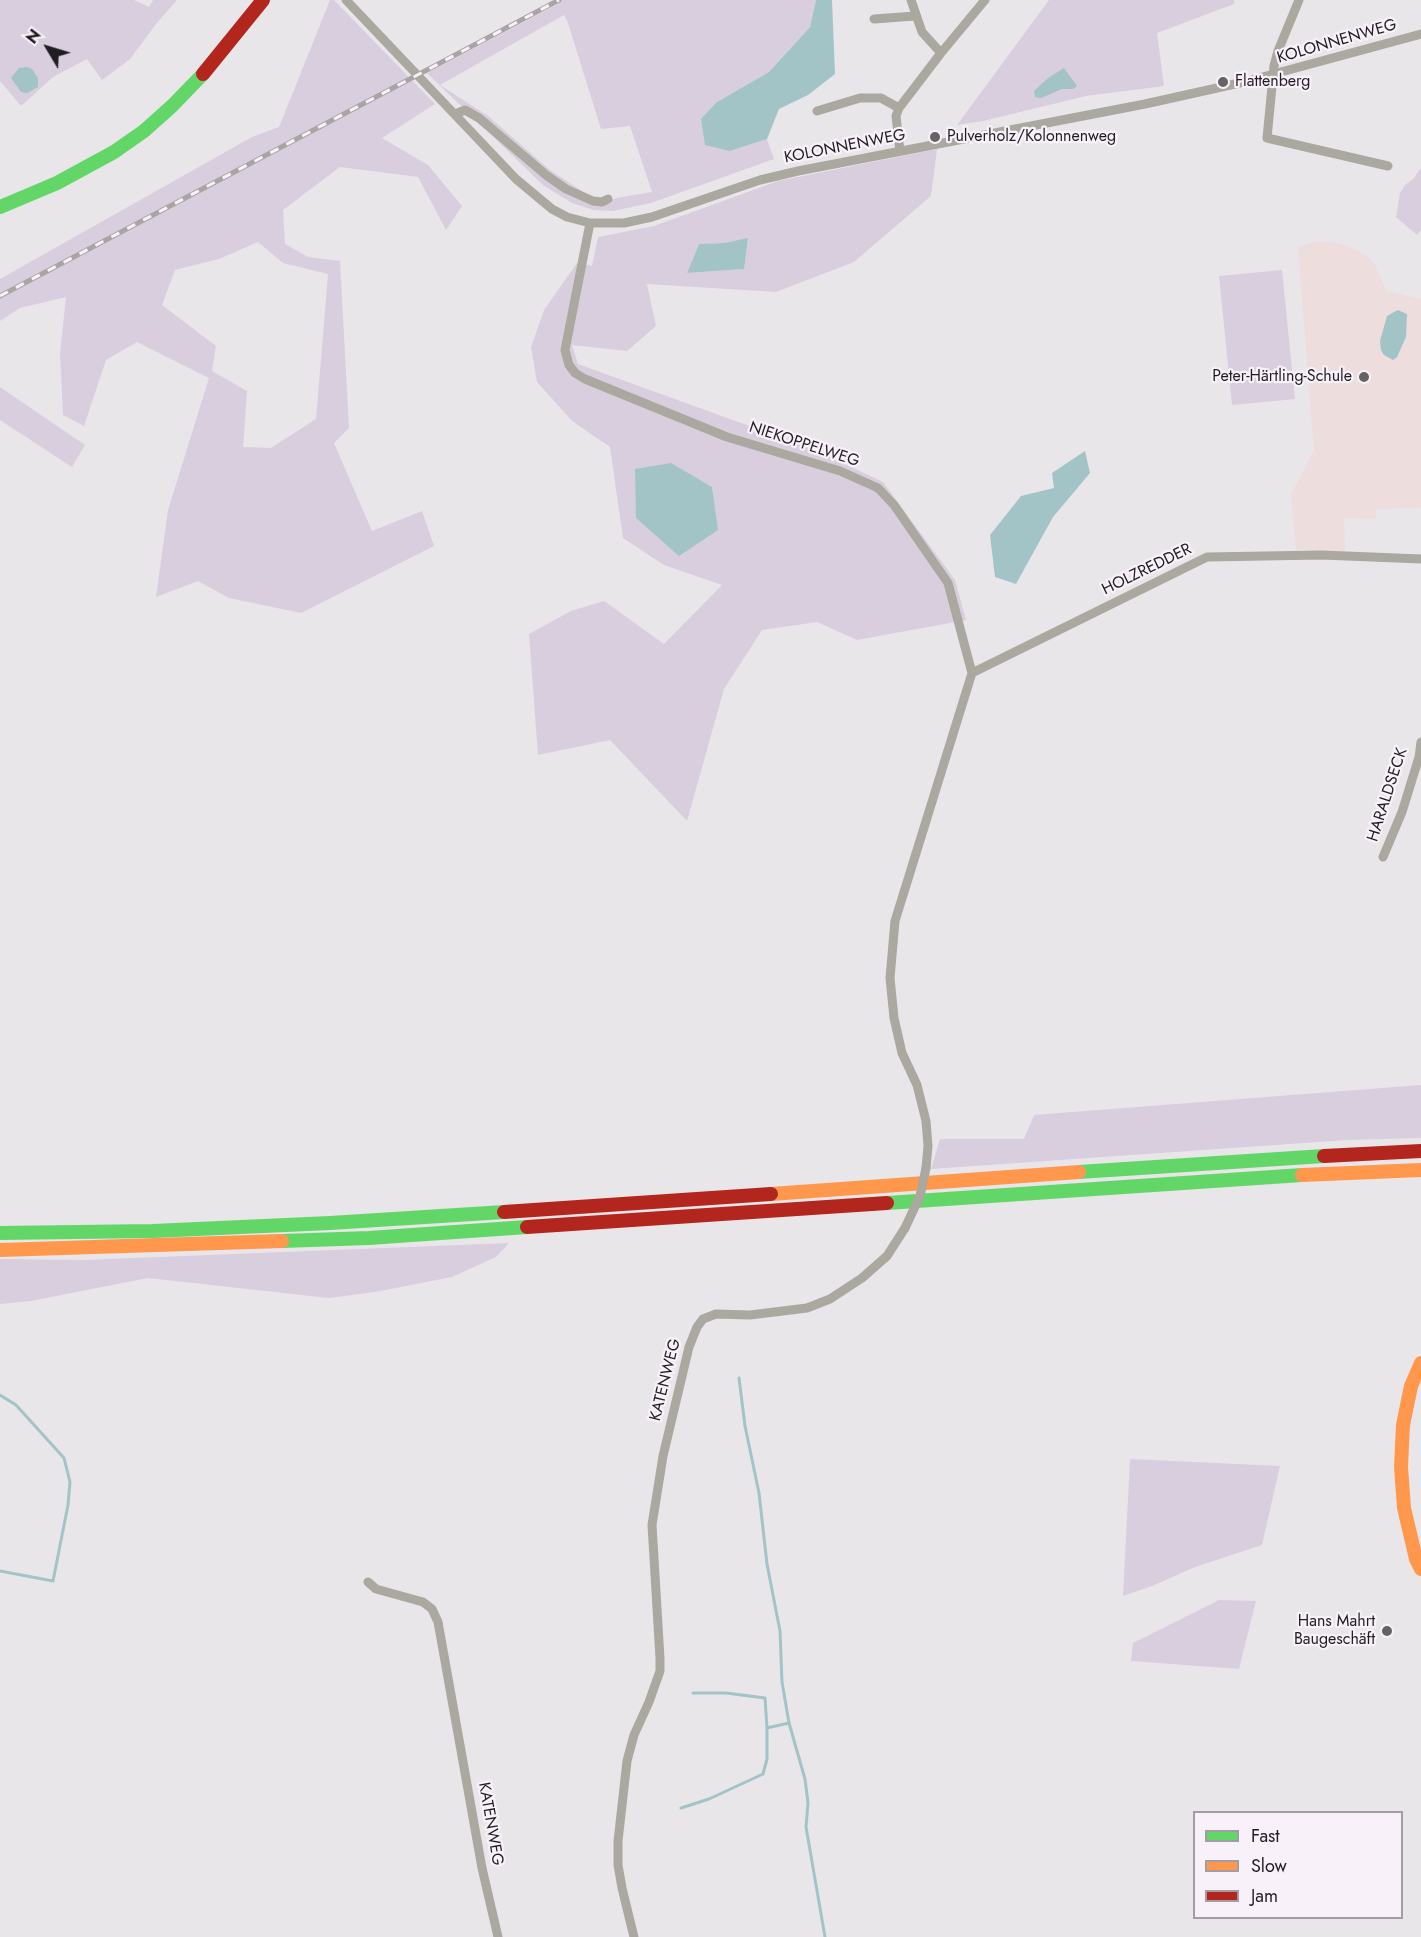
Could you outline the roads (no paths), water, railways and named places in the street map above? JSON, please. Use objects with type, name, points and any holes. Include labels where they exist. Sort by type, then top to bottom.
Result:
[{"type":"main road","points":[[0,207],[57,183],[114,152],[144,130],[172,106],[204,72],[263,0]]},
{"type":"main road","points":[[0,1233],[153,1231],[341,1222],[1215,1162],[1421,1151]]},
{"type":"main road","points":[[0,1250],[380,1238],[1282,1176],[1421,1170]]},
{"type":"main road","points":[[1421,1363],[1411,1386],[1403,1425],[1401,1467],[1404,1508],[1416,1558],[1421,1569]]},
{"type":"street","name":"KOLONNENWEG","points":[[346,0],[534,196],[567,217],[590,223],[624,223],[652,217],[760,180],[1145,104],[1273,75],[1421,34]]},
{"type":"street","points":[[910,0],[921,32],[941,53]]},
{"type":"street","points":[[900,151],[896,116],[899,108],[986,0]]},
{"type":"street","points":[[1299,0],[1278,51],[1273,75],[1267,138],[1388,166]]},
{"type":"street","points":[[874,19],[915,16]]},
{"type":"street","points":[[817,111],[860,98],[881,98],[899,108]]},
{"type":"street","points":[[455,114],[465,110],[479,118],[546,175],[580,197],[602,202],[608,199]]},
{"type":"street","name":"NIEKOPPELWEG","points":[[590,223],[565,350],[569,365],[575,373],[727,436],[840,471],[878,488],[894,505],[948,583],[972,673]]},
{"type":"street","name":"HOLZREDDER","points":[[972,673],[1207,557],[1322,555],[1421,559]]},
{"type":"street","name":"KATENWEG","points":[[634,1937],[618,1865],[618,1841],[629,1752],[660,1671],[653,1517],[663,1456],[693,1337],[703,1319],[716,1314],[750,1315],[807,1308],[830,1299],[862,1278],[887,1256],[905,1228],[920,1196],[927,1168],[926,1121],[918,1085],[902,1053],[894,1018],[890,978],[895,921],[972,673]]},
{"type":"street","name":"HARALDSECK","points":[[1383,857],[1402,812],[1420,757],[1421,742]]},
{"type":"street","name":"KATENWEG","points":[[368,1582],[376,1589],[423,1602],[432,1609],[438,1622],[490,1910],[498,1937]]},
{"type":"water","points":[[816,0],[832,0],[835,74],[808,95],[779,109],[767,139],[730,151],[705,145],[701,119],[717,102],[769,72],[810,27]]},
{"type":"water","points":[[19,68],[32,69],[38,78],[38,87],[27,93],[21,92],[11,78]]},
{"type":"water","points":[[1064,68],[1077,86],[1073,89],[1062,89],[1041,98],[1035,97],[1034,91]]},
{"type":"water","points":[[748,238],[744,269],[687,273],[699,244],[724,243]]},
{"type":"water","points":[[1398,310],[1407,314],[1406,337],[1397,357],[1393,360],[1384,355],[1380,341],[1387,316]]},
{"type":"water","points":[[1085,451],[1090,473],[1053,517],[1016,584],[995,577],[990,535],[1021,496],[1054,488],[1052,473]]},
{"type":"water","points":[[671,463],[712,487],[718,530],[679,556],[636,518],[635,469]]},
{"type":"waterway","points":[[739,1378],[745,1426],[759,1493],[767,1564],[780,1631],[782,1682],[789,1723],[805,1779],[808,1803],[806,1827],[825,1937]]},
{"type":"waterway","points":[[0,1395],[16,1405],[64,1458],[70,1482],[68,1505],[53,1581],[0,1571]]},
{"type":"waterway","points":[[693,1693],[726,1693],[765,1698],[767,1728],[789,1723]]},
{"type":"waterway","points":[[681,1808],[709,1799],[763,1774],[767,1759],[767,1728]]},
{"type":"railway","points":[[0,296],[559,0]]},
{"type":"place","name":"Flattenberg","points":[[1223,82]]},
{"type":"place","name":"Pulverholz/Kolonnenweg","points":[[935,137]]},
{"type":"place","name":"Peter-Härtling-Schule","points":[[1364,377]]},
{"type":"place","name":"Hans Mahrt Baugeschäft","points":[[1387,1631]]}]
